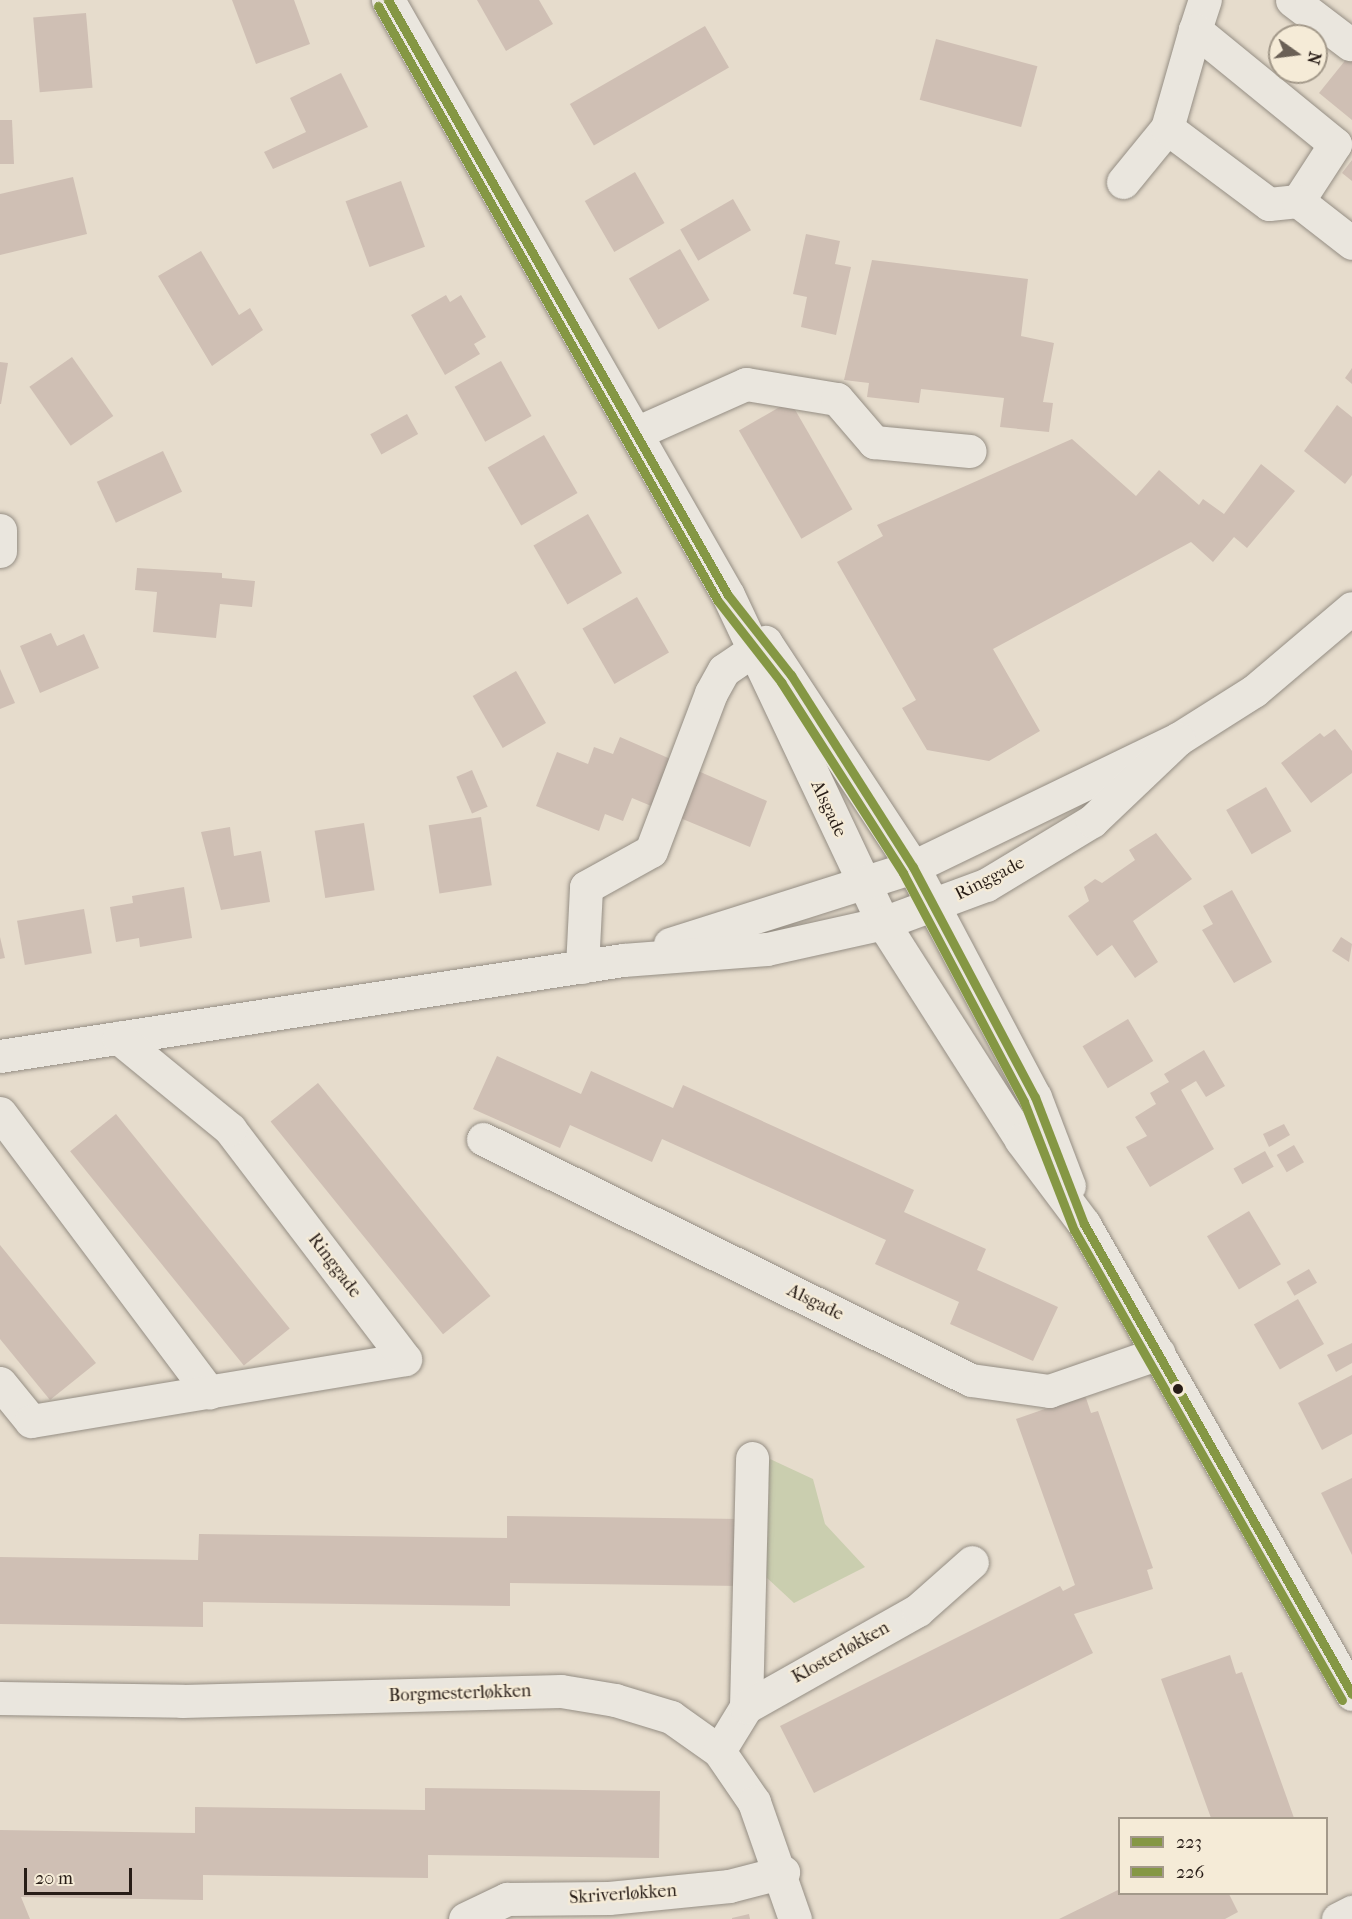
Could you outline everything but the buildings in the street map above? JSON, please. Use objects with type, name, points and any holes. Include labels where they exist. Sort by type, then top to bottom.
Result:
[{"type":"street","name":"Alsgade","points":[[387,0],[638,432],[728,594],[760,646],[913,867],[1035,1096],[1084,1224]]},
{"type":"street","points":[[1292,0],[1350,44]]},
{"type":"street","points":[[1123,182],[1167,128],[1200,15],[1335,144],[1298,201]]},
{"type":"street","points":[[1167,128],[1269,204],[1298,201],[1352,243]]},
{"type":"street","points":[[638,432],[747,384],[837,399],[874,442],[970,451]]},
{"type":"street","points":[[0,530],[0,551]]},
{"type":"street","name":"Ringgade","points":[[623,960],[862,881],[913,867],[1178,739],[1254,691],[1352,608]]},
{"type":"street","name":"Alsgade","points":[[760,646],[862,881],[883,923],[1021,1140],[1084,1224],[1160,1353],[1352,1694]]},
{"type":"street","points":[[582,967],[586,886],[651,851],[711,693],[724,670],[760,646]]},
{"type":"street","name":"Ringgade","points":[[0,1056],[623,960],[767,949],[883,923],[934,907],[986,885],[1092,821],[1178,739]]},
{"type":"street","name":"Ringgade","points":[[0,1383],[31,1421],[405,1359],[230,1129],[119,1038]]},
{"type":"street","points":[[0,1113],[209,1392]]},
{"type":"street","name":"Alsgade","points":[[483,1139],[971,1380],[1048,1391],[1160,1353]]},
{"type":"street","points":[[746,1707],[752,1458]]},
{"type":"street","name":"Klosterløkken","points":[[719,1751],[746,1707],[918,1610],[972,1562]]},
{"type":"street","name":"Borgmesterløkken","points":[[0,1698],[182,1701],[561,1691],[671,1717],[719,1751],[754,1802],[783,1872],[795,1919]]},
{"type":"street","name":"Skriverløkken","points":[[465,1919],[507,1899],[611,1909],[729,1886],[783,1872]]},
{"type":"street","points":[[1338,1919],[1352,1912]]},
{"type":"green space","points":[[770,1459],[813,1479],[825,1524],[865,1567],[794,1603],[766,1577],[769,1485],[758,1478]]},
{"type":"transit line","name":"223","points":[[388,0],[728,595],[791,675],[913,867],[1035,1097],[1084,1224],[1352,1694]]},
{"type":"transit line","name":"226","points":[[378,6],[718,601],[781,682],[903,873],[1024,1102],[1074,1230],[1342,1700]]}]
